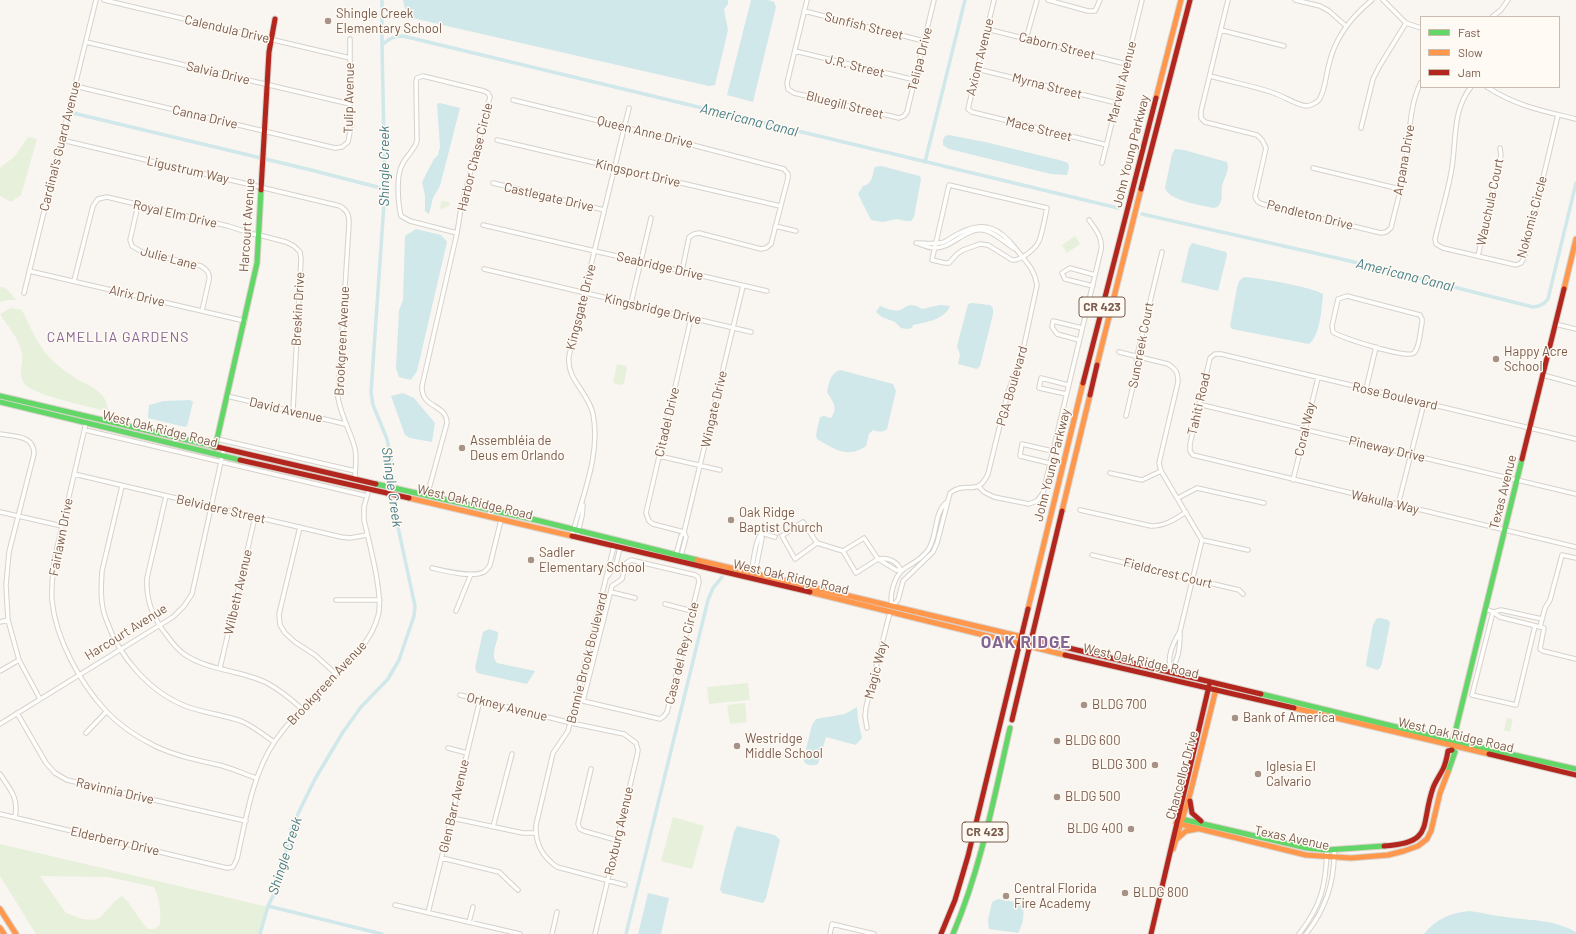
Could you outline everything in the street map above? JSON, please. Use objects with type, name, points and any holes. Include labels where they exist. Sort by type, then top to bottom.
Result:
[{"type":"main road","name":"John Young Parkway","points":[[942,932],[965,870],[1092,348],[1181,0]]},
{"type":"main road","name":"John Young Parkway","points":[[953,934],[964,908],[975,875],[1097,365],[1155,132],[1190,0]]},
{"type":"main road","name":"Harcourt Avenue","points":[[214,454],[256,270],[267,85],[271,40],[275,19]]},
{"type":"main road","points":[[1151,116],[1152,126],[1155,132]]},
{"type":"main road","name":"Texas Avenue","points":[[1179,821],[1207,824],[1307,848],[1326,850],[1407,843],[1419,836],[1425,824],[1432,793],[1437,779],[1444,767],[1448,751],[1452,746],[1576,239]]},
{"type":"main road","points":[[1092,348],[1097,365]]},
{"type":"main road","name":"West Oak Ridge Road","points":[[0,396],[400,490],[546,522],[646,551],[1020,645],[1122,668],[1209,685]]},
{"type":"main road","name":"West Oak Ridge Road","points":[[0,402],[222,456],[401,496],[620,548],[653,552],[678,558],[678,556],[828,590],[1170,671],[1216,687],[1340,719],[1576,775]]},
{"type":"main road","points":[[86,423],[88,419],[121,428],[131,427]]},
{"type":"main road","points":[[305,475],[314,472],[353,482],[355,479]]},
{"type":"main road","points":[[369,489],[370,486],[389,490],[394,488]]},
{"type":"main road","points":[[467,512],[472,509],[490,514],[492,511]]},
{"type":"main road","points":[[513,522],[517,520],[534,524],[546,522]]},
{"type":"main road","points":[[614,546],[617,544],[646,551]]},
{"type":"main road","points":[[775,584],[779,582],[815,591],[828,590]]},
{"type":"main road","points":[[890,612],[892,606]]},
{"type":"main road","points":[[1122,668],[1131,666],[1159,673],[1170,671]]},
{"type":"main road","name":"Chancellor Drive","points":[[1151,934],[1179,821],[1209,685]]},
{"type":"main road","name":"West Oak Ridge Road","points":[[1216,687],[1353,716],[1452,746],[1533,759],[1576,769]]},
{"type":"main road","name":"Chancellor Drive","points":[[1166,871],[1176,841],[1179,821],[1190,794],[1216,687]]},
{"type":"main road","points":[[1340,719],[1343,717],[1350,719],[1353,716]]},
{"type":"main road","name":"Texas Avenue","points":[[1179,821],[1202,829],[1306,855],[1334,858],[1383,854],[1408,850],[1416,847],[1426,840],[1429,835],[1439,795],[1450,769],[1454,752],[1452,746]]},
{"type":"main road","points":[[1507,759],[1511,757],[1531,762],[1533,759]]},
{"type":"main road","points":[[1190,794],[1189,805],[1193,816],[1207,824]]},
{"type":"main road","points":[[1176,841],[1186,831],[1202,829]]},
{"type":"main road","points":[[0,909],[16,934]]},
{"type":"main road","points":[[0,928],[4,934]]},
{"type":"street","name":"Cardinal's Guard Avenue","points":[[24,293],[96,0]]},
{"type":"street","name":"Calendula Drive","points":[[104,0],[350,58]]},
{"type":"street","points":[[795,51],[807,0]]},
{"type":"street","name":"Telipa Drive","points":[[903,117],[907,112],[934,0]]},
{"type":"street","name":"Axiom Avenue","points":[[972,112],[968,109],[968,106],[994,0]]},
{"type":"street","points":[[1026,39],[1037,0]]},
{"type":"street","points":[[1048,0],[1088,11],[1095,11],[1100,0]]},
{"type":"street","name":"Marvell Avenue","points":[[1102,163],[1142,0]]},
{"type":"street","points":[[1228,0],[1210,76],[1274,93],[1305,106],[1318,100],[1333,50],[1346,26],[1361,9],[1372,0]]},
{"type":"street","points":[[1295,0],[1320,6],[1329,11],[1346,26]]},
{"type":"street","points":[[1383,0],[1406,23],[1420,28]]},
{"type":"street","points":[[1493,16],[1501,10],[1508,0]]},
{"type":"street","name":"Sunfish Street","points":[[804,11],[924,41]]},
{"type":"street","points":[[1361,128],[1373,79],[1406,23]]},
{"type":"street","name":"Caborn Street","points":[[986,29],[1126,64]]},
{"type":"street","points":[[1221,30],[1284,46]]},
{"type":"street","name":"Tulip Avenue","points":[[335,148],[342,147],[348,142],[350,132],[350,39]]},
{"type":"street","name":"Salvia Drive","points":[[86,42],[350,104]]},
{"type":"street","name":"J.R. Street","points":[[795,51],[915,80]]},
{"type":"street","name":"Bluegill Street","points":[[795,51],[787,83],[788,89],[794,93],[897,118],[903,117]]},
{"type":"street","name":"Myrna Street","points":[[977,69],[1117,103]]},
{"type":"street","name":"Harbor Chase Circle","points":[[427,496],[447,423],[446,417],[442,412],[424,398],[422,386],[457,233],[461,208],[490,97],[484,91],[419,76],[416,78],[417,141],[415,147],[402,165],[399,176],[401,216],[410,222],[457,233]]},
{"type":"street","name":"Pendleton Drive","points":[[1210,76],[1201,111],[1201,118],[1205,122],[1258,135],[1266,148],[1256,197],[1258,202],[1381,233]]},
{"type":"street","name":"Arpana Drive","points":[[1381,233],[1386,232],[1390,228],[1406,163],[1412,109],[1420,85]]},
{"type":"street","name":"Canna Drive","points":[[75,86],[335,148]]},
{"type":"street","name":"Nokomis Circle","points":[[1470,88],[1462,103],[1457,118],[1454,133],[1451,172],[1435,239],[1436,244],[1443,248],[1516,265],[1521,263],[1524,258],[1558,115]]},
{"type":"street","points":[[1489,88],[1510,101],[1526,107],[1576,119]]},
{"type":"street","name":"Queen Anne Drive","points":[[513,100],[624,126],[778,166],[784,169],[788,174],[780,206]]},
{"type":"street","name":"Kingsgate Drive","points":[[575,537],[577,514],[583,502],[595,447],[594,422],[588,399],[573,380],[568,365],[629,108]]},
{"type":"street","name":"Mace Street","points":[[972,112],[1106,145]]},
{"type":"street","name":"Ligustrum Way","points":[[62,140],[340,206],[346,210],[349,216],[349,224]]},
{"type":"street","name":"Kingsport Drive","points":[[497,140],[780,206]]},
{"type":"street","name":"Wauchula Court","points":[[1478,256],[1501,155],[1500,148]]},
{"type":"street","points":[[1313,168],[1400,189]]},
{"type":"street","name":"Castlegate Drive","points":[[493,184],[604,210]]},
{"type":"street","points":[[949,185],[1047,208],[1038,243],[1023,257],[1016,260],[1012,260],[988,245],[980,244],[963,250],[945,264],[932,260],[935,246],[949,185]]},
{"type":"street","name":"Royal Elm Drive","points":[[74,282],[93,206],[98,199],[106,197],[228,226],[259,235]]},
{"type":"street","name":"Julie Lane","points":[[138,205],[130,240],[132,246],[142,252],[201,266],[206,270],[209,275],[209,280],[202,311]]},
{"type":"street","points":[[682,272],[689,237],[694,234],[699,233],[766,248],[771,244],[780,206]]},
{"type":"street","points":[[631,303],[651,218]]},
{"type":"street","points":[[892,606],[898,600],[903,581],[933,552],[937,543],[947,502],[950,494],[956,489],[979,487],[984,492],[994,497],[1029,504],[1037,501],[1043,493],[1049,463],[1093,286],[1102,242],[1089,220]]},
{"type":"street","name":"Brookgreen Avenue","points":[[349,224],[338,398],[340,410],[354,443],[356,457],[355,479]]},
{"type":"street","name":"Seabridge Drive","points":[[483,225],[767,291]]},
{"type":"street","points":[[775,226],[796,231]]},
{"type":"street","name":"PGA Boulevard","points":[[935,246],[971,228],[984,226],[994,229],[1011,242],[1031,267],[1037,285],[1036,296],[1022,355],[1008,392],[988,474],[984,482],[979,487]]},
{"type":"street","name":"Breskin Drive","points":[[259,235],[286,242],[294,246],[300,252],[301,259],[292,412]]},
{"type":"street","name":"Suncreek Court","points":[[1126,416],[1136,373],[1137,356],[1162,252]]},
{"type":"street","points":[[1093,286],[1065,279],[1062,273],[1070,268],[1095,275]]},
{"type":"street","name":"Kingsbridge Drive","points":[[484,269],[751,332]]},
{"type":"street","name":"Alrix Drive","points":[[29,271],[245,321]]},
{"type":"street","name":"Wingate Drive","points":[[678,556],[686,537],[684,532],[743,286]]},
{"type":"street","points":[[1347,296],[1420,315],[1422,323],[1417,348],[1410,355],[1376,347],[1339,336],[1333,332],[1332,326],[1338,299],[1347,296]]},
{"type":"street","name":"Citadel Drive","points":[[684,532],[653,524],[649,521],[646,513],[691,318]]},
{"type":"street","points":[[1079,340],[1057,334],[1052,327],[1054,321],[1082,328]]},
{"type":"street","points":[[1555,324],[1576,329]]},
{"type":"street","points":[[1366,389],[1376,347]]},
{"type":"street","points":[[1119,352],[1168,364],[1174,368],[1178,374],[1178,382],[1159,463],[1161,472],[1202,540],[1180,631],[1180,646],[1175,665],[1170,671]]},
{"type":"street","name":"Rose Boulevard","points":[[1215,354],[1576,439]]},
{"type":"street","name":"Tahiti Road","points":[[1194,455],[1190,451],[1190,444],[1198,404],[1210,358],[1215,354]]},
{"type":"street","points":[[1543,375],[1576,384]]},
{"type":"street","points":[[1066,394],[1039,388],[1041,378],[1068,385]]},
{"type":"street","name":"Coral Way","points":[[1293,480],[1318,378]]},
{"type":"street","name":"David Avenue","points":[[228,396],[345,424]]},
{"type":"street","points":[[1398,505],[1424,403]]},
{"type":"street","name":"Pineway Drive","points":[[1198,404],[1576,494]]},
{"type":"street","name":"Fairlawn Drive","points":[[86,423],[54,561],[52,602],[65,649],[87,688],[106,712],[136,736],[156,747],[178,755],[221,766],[256,778]]},
{"type":"street","points":[[85,430],[367,496]]},
{"type":"street","points":[[0,434],[28,440],[34,447],[34,454],[9,552],[6,585],[8,620],[19,660],[40,699]]},
{"type":"street","points":[[217,439],[355,471]]},
{"type":"street","points":[[1049,463],[1020,456],[1022,444],[1052,452]]},
{"type":"street","name":"Harcourt Avenue","points":[[0,724],[79,674],[122,650],[173,617],[192,594],[224,448]]},
{"type":"street","name":"Wakulla Way","points":[[1194,455],[1576,547]]},
{"type":"street","points":[[659,456],[720,470]]},
{"type":"street","points":[[1110,473],[1142,480],[1161,472]]},
{"type":"street","name":"Belvidere Street","points":[[74,474],[341,537],[350,538],[367,536]]},
{"type":"street","points":[[122,486],[102,571],[101,585],[105,619],[122,650],[137,673],[169,698],[188,707],[240,721],[249,725],[274,742]]},
{"type":"street","points":[[1178,498],[1197,488],[1264,503]]},
{"type":"street","name":"Brookgreen Avenue","points":[[230,868],[235,864],[237,858],[256,778],[274,742],[302,709],[368,640],[379,614],[380,600],[364,520],[364,507],[369,489]]},
{"type":"street","points":[[166,496],[147,578],[146,592],[149,606],[159,625],[177,648],[185,655],[200,662],[246,675],[267,683],[302,709]]},
{"type":"street","points":[[892,606],[890,598],[897,575],[922,557],[929,549],[942,506],[947,502]]},
{"type":"street","points":[[1080,510],[1151,526],[1160,526],[1169,523],[1186,512]]},
{"type":"street","points":[[0,512],[62,526]]},
{"type":"street","name":"Wilbeth Avenue","points":[[220,668],[255,517]]},
{"type":"street","points":[[432,568],[455,573],[471,574],[482,573],[487,570],[490,565],[501,520]]},
{"type":"street","points":[[817,544],[795,559],[782,536],[803,522],[817,544],[843,551],[856,573],[878,559]]},
{"type":"street","points":[[300,528],[279,614],[280,625],[285,633],[294,642],[315,655],[336,674]]},
{"type":"street","points":[[761,533],[762,538],[756,568],[753,570],[752,567],[758,537],[761,533],[768,529],[777,533]]},
{"type":"street","points":[[761,533],[775,537]]},
{"type":"street","points":[[843,551],[864,538],[878,559],[896,570],[901,571]]},
{"type":"street","points":[[1202,540],[1248,550]]},
{"type":"street","name":"Bonnie Brook Boulevard","points":[[614,546],[571,723],[568,731],[557,746],[552,757],[536,825],[536,833],[541,852],[548,861],[557,867],[625,885]]},
{"type":"street","name":"Bonnie Brook Boulevard","points":[[607,579],[616,564],[620,548]]},
{"type":"street","name":"Fieldcrest Court","points":[[1092,555],[1239,590],[1242,594]]},
{"type":"street","points":[[1493,612],[1472,695],[1516,705],[1538,627],[1542,619],[1544,608],[1550,600],[1562,555],[1576,558]]},
{"type":"street","name":"Casa del Rey Circle","points":[[631,560],[681,571],[698,577],[699,582],[667,712],[660,719],[583,701],[611,592],[612,586],[622,579],[626,563],[631,560]]},
{"type":"street","points":[[456,611],[471,574]]},
{"type":"street","points":[[611,592],[635,598]]},
{"type":"street","points":[[336,600],[380,600]]},
{"type":"street","points":[[665,604],[692,610]]},
{"type":"street","points":[[1486,610],[1493,612],[1500,617],[1544,628],[1540,649],[1576,659]]},
{"type":"street","points":[[1493,612],[1501,610],[1542,619]]},
{"type":"street","name":"Magic Way","points":[[867,728],[865,723],[866,711],[890,612]]},
{"type":"street","points":[[0,622],[8,620]]},
{"type":"street","points":[[1170,671],[1169,663],[1173,644],[1180,631]]},
{"type":"street","points":[[0,671],[19,660]]},
{"type":"street","name":"Orkney Avenue","points":[[460,695],[571,723],[624,734]]},
{"type":"street","name":"Glen Barr Avenue","points":[[428,913],[480,700]]},
{"type":"street","points":[[86,733],[106,712]]},
{"type":"street","name":"Ravinnia Drive","points":[[17,713],[46,763],[55,773],[67,780],[246,821]]},
{"type":"street","name":"Roxburg Avenue","points":[[595,934],[638,750],[636,743],[624,734]]},
{"type":"street","points":[[448,748],[467,753]]},
{"type":"street","points":[[493,827],[512,754]]},
{"type":"street","points":[[1444,767],[1450,769]]},
{"type":"street","points":[[591,769],[578,824],[580,829],[584,832],[616,840]]},
{"type":"street","points":[[0,774],[15,798],[15,817]]},
{"type":"street","points":[[1432,793],[1439,795]]},
{"type":"street","name":"Elderberry Drive","points":[[0,814],[230,868]]},
{"type":"street","points":[[452,818],[524,834],[536,833]]},
{"type":"street","points":[[1425,824],[1432,826]]},
{"type":"street","points":[[1407,843],[1408,850]]},
{"type":"street","points":[[1382,846],[1383,854]]},
{"type":"street","points":[[1306,855],[1307,848]]},
{"type":"street","points":[[1299,934],[1314,914],[1323,891],[1326,850]]},
{"type":"street","points":[[1306,934],[1313,926],[1325,903],[1332,877],[1334,850]]},
{"type":"street","points":[[442,858],[499,872],[518,890]]},
{"type":"street","points":[[395,905],[520,934]]},
{"type":"street","points":[[469,922],[473,907]]},
{"type":"street","points":[[552,934],[557,912]]},
{"type":"street","points":[[830,934],[832,924],[874,934]]},
{"type":"green space","points":[[28,137],[37,139],[21,195],[11,202],[0,196],[0,168],[15,156]]},
{"type":"green space","points":[[441,201],[450,202],[449,206],[441,209]]},
{"type":"green space","points":[[1075,236],[1080,244],[1067,253],[1062,245]]},
{"type":"green space","points":[[0,287],[7,290],[16,300],[0,302]]},
{"type":"green space","points":[[11,308],[22,310],[37,340],[48,355],[63,369],[100,393],[104,397],[108,409],[101,410],[59,399],[37,392],[24,383],[21,376],[21,348],[16,337],[0,314]]},
{"type":"green space","points":[[617,364],[626,366],[627,368],[624,383],[622,385],[613,383]]},
{"type":"green space","points":[[748,683],[750,700],[709,704],[707,687]]},
{"type":"green space","points":[[745,703],[747,722],[730,724],[727,705]]},
{"type":"green space","points":[[1507,718],[1513,719],[1510,732],[1504,730]]},
{"type":"green space","points":[[673,817],[704,826],[692,869],[661,861]]},
{"type":"green space","points":[[0,844],[268,907],[261,934],[36,934],[0,876]],"holes":[[[40,876],[108,877],[154,887],[160,906],[160,925],[154,929],[148,929],[122,896],[115,901],[100,918],[93,920],[82,919],[66,913]]]},
{"type":"water","points":[[403,0],[728,0],[728,4],[724,9],[728,30],[715,85],[709,86],[412,18],[406,13]]},
{"type":"water","points":[[751,0],[768,0],[774,2],[776,7],[753,102],[727,95]]},
{"type":"water","points":[[440,103],[460,108],[440,186],[433,198],[429,214],[425,211],[425,196],[422,182],[434,159],[438,155],[440,147],[437,104]]},
{"type":"water","points":[[949,135],[985,142],[1068,163],[1069,167],[1067,175],[1051,174],[949,149],[943,145],[943,140],[945,136]]},
{"type":"water","points":[[1175,149],[1184,150],[1227,162],[1228,170],[1222,185],[1221,200],[1218,206],[1214,208],[1186,202],[1168,192],[1165,188],[1172,154]]},
{"type":"water","points":[[881,166],[920,176],[921,179],[914,217],[911,221],[897,219],[883,222],[871,220],[858,194],[863,186],[869,183],[873,176],[875,167]]},
{"type":"water","points":[[416,229],[441,235],[447,242],[417,371],[411,380],[399,377],[396,368],[399,310],[403,300],[405,236]]},
{"type":"water","points":[[1192,243],[1226,252],[1227,255],[1218,291],[1181,282],[1189,248]]},
{"type":"water","points":[[1244,277],[1297,286],[1323,294],[1318,328],[1313,340],[1309,344],[1232,329],[1230,326],[1237,288],[1239,281]]},
{"type":"water","points":[[968,304],[990,305],[993,308],[993,314],[980,366],[977,369],[958,364],[960,355],[957,346]]},
{"type":"water","points":[[910,305],[917,306],[922,309],[940,305],[950,306],[944,314],[934,320],[913,325],[912,328],[907,329],[901,328],[895,322],[882,317],[876,312],[880,306],[891,310],[899,310]]},
{"type":"water","points":[[840,370],[893,384],[896,391],[887,429],[880,432],[873,430],[869,434],[866,446],[853,452],[835,449],[817,439],[816,435],[820,417],[824,416],[831,418],[833,414],[835,407],[827,392],[832,376]]},
{"type":"water","points":[[403,393],[414,398],[435,423],[432,442],[410,438],[405,435],[391,396]]},
{"type":"water","points":[[190,400],[193,402],[187,426],[185,427],[148,418],[149,405],[164,401]]},
{"type":"water","points":[[1380,618],[1388,620],[1390,623],[1382,663],[1380,668],[1377,670],[1366,666],[1366,664],[1373,625],[1376,619]]},
{"type":"water","points":[[489,629],[498,632],[494,652],[497,663],[535,671],[527,684],[477,673],[475,668],[483,632]]},
{"type":"water","points":[[857,707],[862,738],[856,745],[826,737],[818,764],[811,765],[804,762],[812,725],[816,719],[845,714]]},
{"type":"water","points":[[737,826],[775,835],[780,840],[766,898],[763,903],[722,893],[720,889],[734,832]]},
{"type":"water","points":[[648,893],[669,898],[661,934],[638,934]]},
{"type":"water","points":[[998,899],[1021,903],[1023,907],[1023,918],[1018,933],[989,929],[988,920],[992,902]]},
{"type":"water","points":[[1469,911],[1542,921],[1567,928],[1576,932],[1576,934],[1424,934],[1433,924],[1444,918],[1456,913]]},
{"type":"waterway","name":"Shingle Creek","points":[[260,934],[268,906],[277,888],[292,826],[315,779],[343,732],[361,707],[388,679],[399,660],[414,616],[415,606],[393,504],[390,482],[391,458],[387,439],[373,405],[371,392],[385,189],[382,0]]},
{"type":"waterway","points":[[925,162],[965,0]]},
{"type":"waterway","name":"Americana Canal","points":[[382,45],[391,38],[403,36],[1118,208]]},
{"type":"waterway","points":[[73,113],[385,189]]},
{"type":"waterway","name":"Americana Canal","points":[[1142,214],[1350,261],[1533,307],[1542,304],[1548,299],[1576,183]]},
{"type":"waterway","points":[[626,934],[708,600],[713,588],[722,577]]},
{"type":"waterway","points":[[268,906],[382,934]]},
{"type":"traffic: fast","points":[[215,448],[257,263],[261,190]]},
{"type":"traffic: fast","points":[[0,396],[213,446]]},
{"type":"traffic: fast","points":[[0,402],[240,460]]},
{"type":"traffic: fast","points":[[1448,772],[1455,752],[1452,750],[1454,737],[1522,459]]},
{"type":"traffic: fast","points":[[376,484],[540,521],[697,560]]},
{"type":"traffic: fast","points":[[1261,694],[1470,745],[1576,769]]},
{"type":"traffic: fast","points":[[953,934],[963,909],[979,858],[1010,728]]},
{"type":"traffic: fast","points":[[1177,818],[1307,848],[1327,850],[1384,846]]},
{"type":"traffic: slow","points":[[1156,98],[1181,0]]},
{"type":"traffic: slow","points":[[1097,365],[1141,189]]},
{"type":"traffic: slow","points":[[1564,289],[1576,239]]},
{"type":"traffic: slow","points":[[1028,609],[1083,383]]},
{"type":"traffic: slow","points":[[1062,511],[1090,395]]},
{"type":"traffic: slow","points":[[409,498],[572,536]]},
{"type":"traffic: slow","points":[[697,560],[1031,639]]},
{"type":"traffic: slow","points":[[810,592],[1065,655]]},
{"type":"traffic: slow","points":[[1173,849],[1190,794],[1216,689]]},
{"type":"traffic: slow","points":[[1294,708],[1489,754]]},
{"type":"traffic: slow","points":[[1176,823],[1306,855],[1351,858],[1388,855],[1418,846],[1427,839],[1431,831],[1440,793],[1448,772]]},
{"type":"traffic: slow","points":[[1177,839],[1186,831],[1197,829]]},
{"type":"traffic: slow","points":[[0,909],[16,934]]},
{"type":"traffic: slow","points":[[0,928],[4,934]]},
{"type":"traffic: jam","points":[[1141,189],[1190,0]]},
{"type":"traffic: jam","points":[[261,190],[269,52],[275,19]]},
{"type":"traffic: jam","points":[[1083,383],[1156,98]]},
{"type":"traffic: jam","points":[[1522,459],[1564,289]]},
{"type":"traffic: jam","points":[[1090,395],[1097,365]]},
{"type":"traffic: jam","points":[[213,446],[376,484]]},
{"type":"traffic: jam","points":[[240,460],[409,498]]},
{"type":"traffic: jam","points":[[1012,720],[1062,511]]},
{"type":"traffic: jam","points":[[572,536],[810,592]]},
{"type":"traffic: jam","points":[[941,934],[955,900],[968,856],[1028,609]]},
{"type":"traffic: jam","points":[[1031,639],[1261,694]]},
{"type":"traffic: jam","points":[[1065,655],[1294,708]]},
{"type":"traffic: jam","points":[[1151,934],[1209,686]]},
{"type":"traffic: jam","points":[[1384,846],[1411,841],[1423,830],[1429,801],[1434,786],[1444,767],[1448,751],[1452,750]]},
{"type":"traffic: jam","points":[[1489,754],[1576,775]]},
{"type":"traffic: jam","points":[[1190,801],[1192,813],[1201,821]]},
{"type":"place","name":"Shingle Creek Elementary School","points":[[328,21]]},
{"type":"place","name":"Happy Acre School","points":[[1496,359]]},
{"type":"place","name":"Assembléia de Deus em Orlando","points":[[462,448]]},
{"type":"place","name":"Oak Ridge Baptist Church","points":[[731,520]]},
{"type":"place","name":"Sadler Elementary School","points":[[531,560]]},
{"type":"place","name":"BLDG 700","points":[[1084,705]]},
{"type":"place","name":"Bank of America","points":[[1235,718]]},
{"type":"place","name":"BLDG 600","points":[[1057,741]]},
{"type":"place","name":"Westridge Middle School","points":[[737,746]]},
{"type":"place","name":"BLDG 300","points":[[1155,765]]},
{"type":"place","name":"Iglesia El Calvario","points":[[1258,774]]},
{"type":"place","name":"BLDG 500","points":[[1057,797]]},
{"type":"place","name":"BLDG 400","points":[[1131,829]]},
{"type":"place","name":"BLDG 800","points":[[1125,893]]},
{"type":"place","name":"Central Florida Fire Academy","points":[[1006,896]]},
{"type":"district","name":"CAMELLIA GARDENS","points":[[118,337]]},
{"type":"district","name":"OAK RIDGE","points":[[1026,642]]}]
